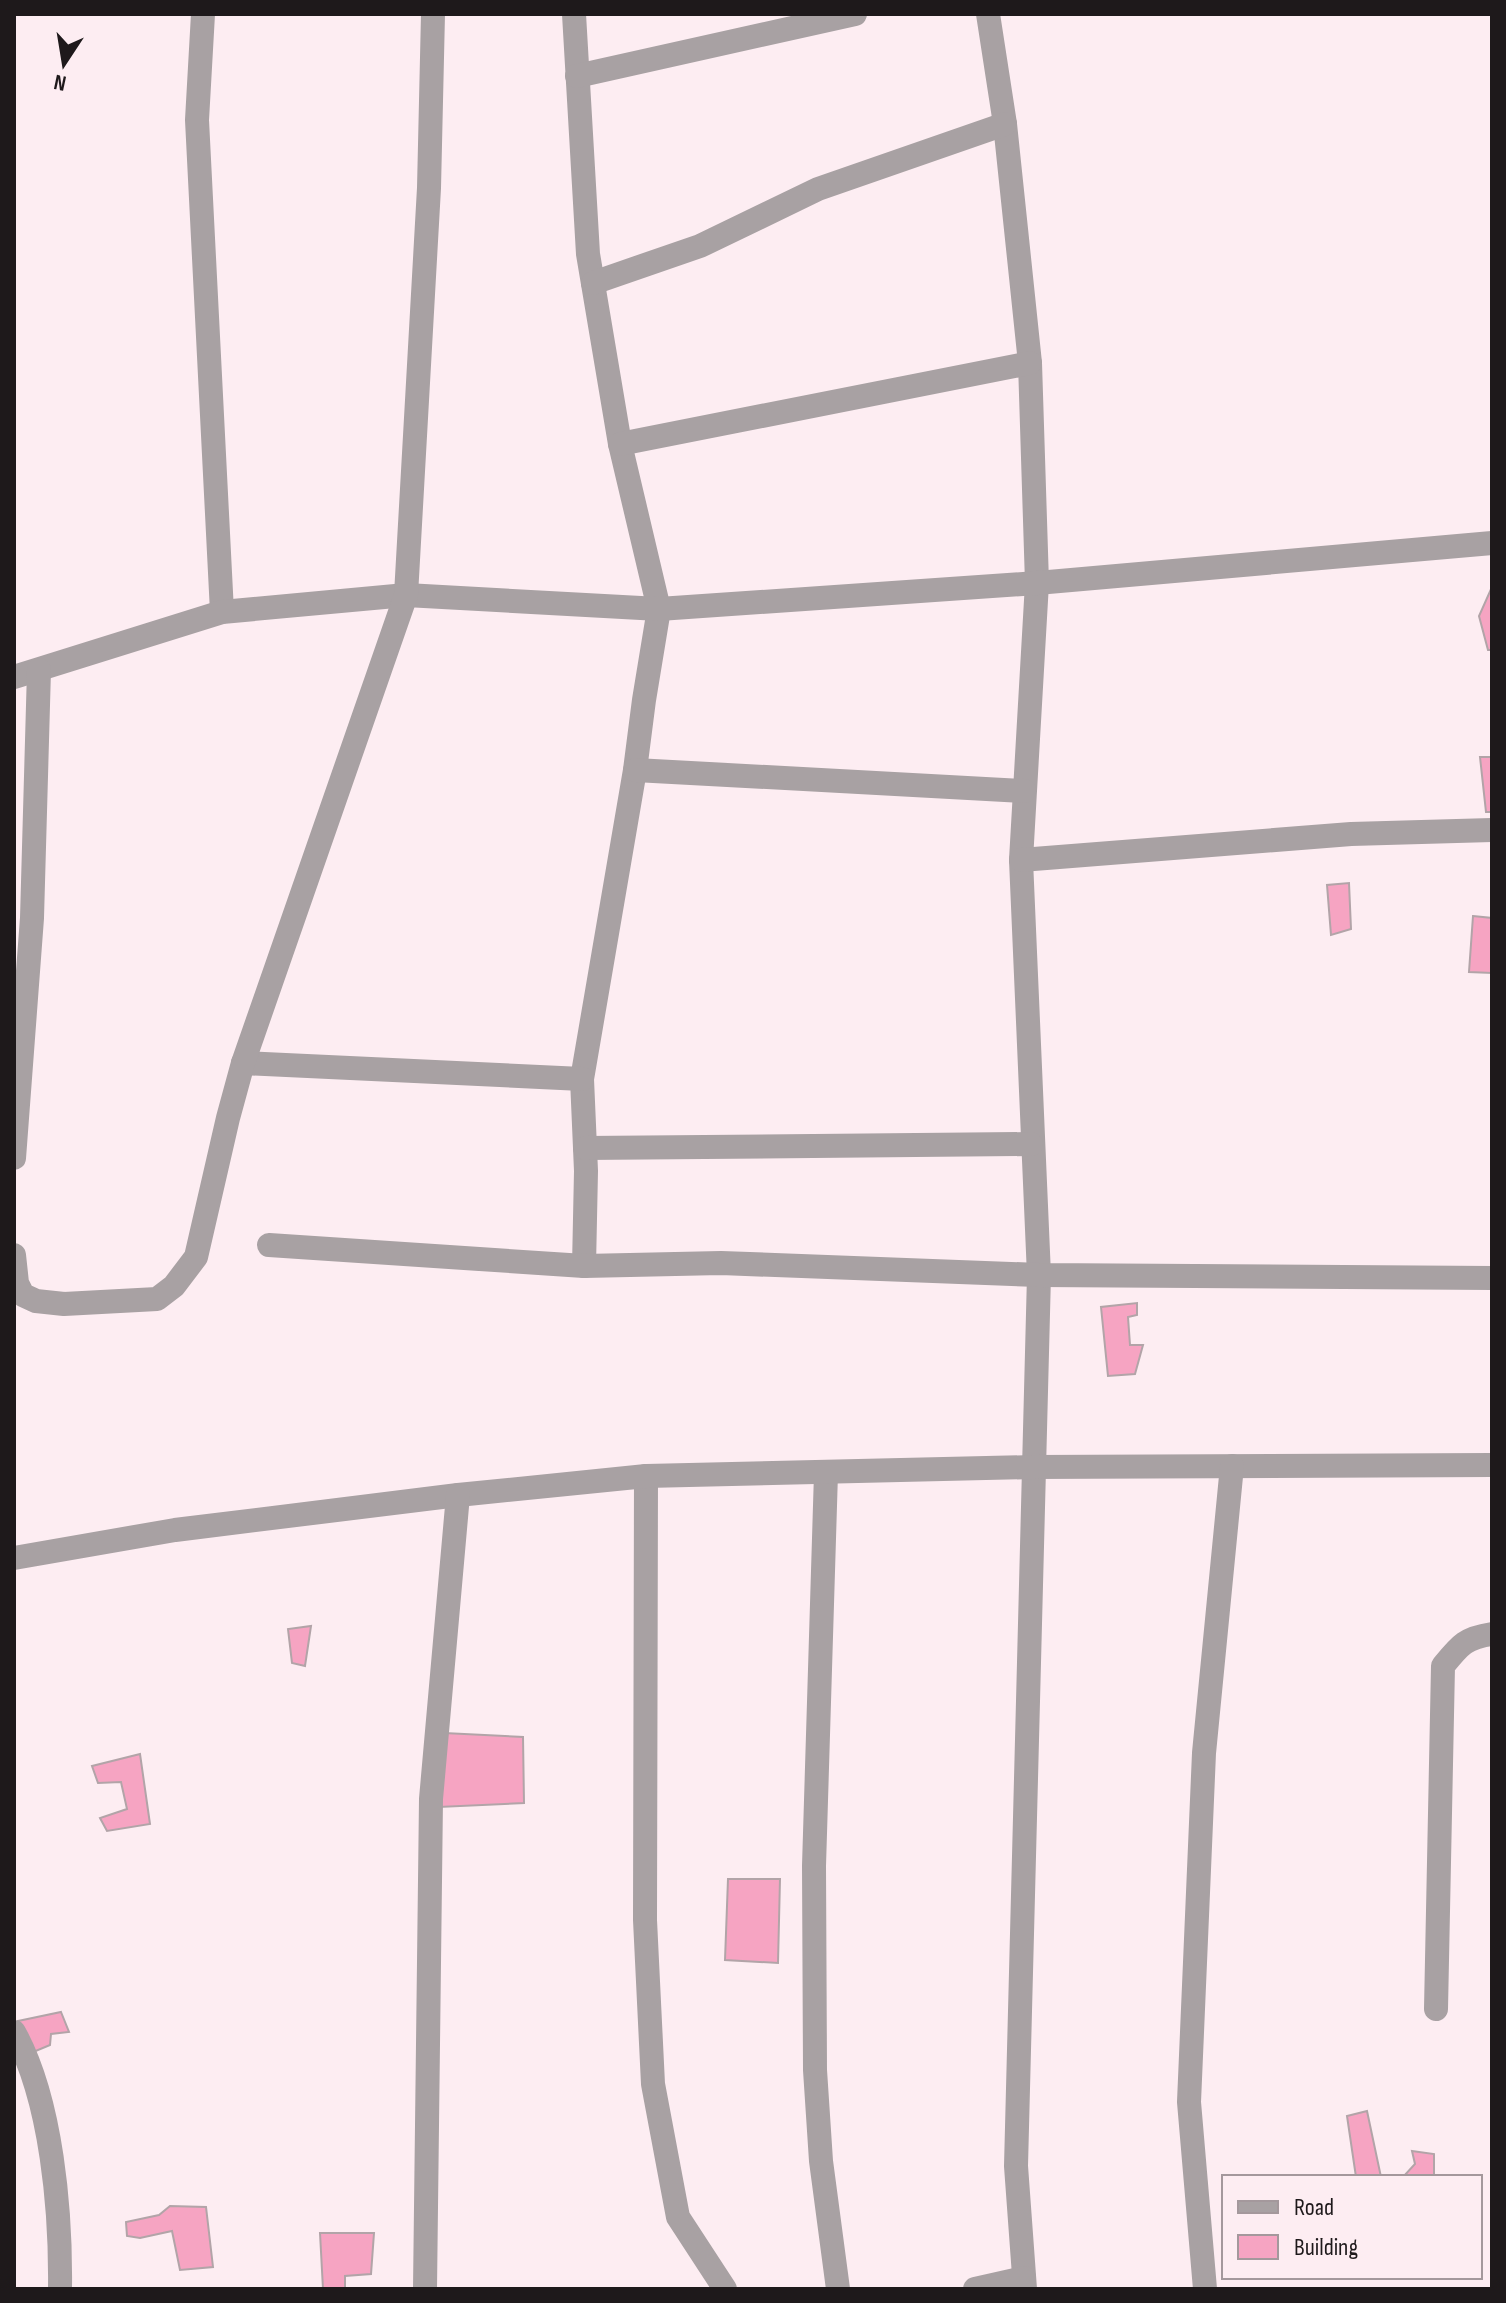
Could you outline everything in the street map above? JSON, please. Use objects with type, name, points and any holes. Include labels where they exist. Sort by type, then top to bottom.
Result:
[{"type":"street","points":[[203,14],[197,120],[222,612]]},
{"type":"street","points":[[14,1255],[17,1283],[23,1295],[36,1301],[76,1304],[157,1299],[174,1286],[196,1257],[243,1063],[406,595],[429,188],[433,14]]},
{"type":"street","points":[[574,14],[588,254],[620,444],[659,609],[582,1079],[584,1266]]},
{"type":"street","points":[[577,76],[855,14]]},
{"type":"street","points":[[975,2289],[1025,2283],[1016,2166],[1039,1275],[1021,860],[1037,583],[1030,363],[1005,124],[988,14]]},
{"type":"street","points":[[593,283],[700,246],[818,189],[1005,124]]},
{"type":"street","points":[[620,444],[1030,363]]},
{"type":"street","points":[[14,677],[222,612],[406,595],[659,609],[1037,583],[1492,543]]},
{"type":"street","points":[[14,1158],[32,918],[39,670]]},
{"type":"street","points":[[635,770],[1024,791]]},
{"type":"street","points":[[1021,860],[1351,834],[1492,830]]},
{"type":"street","points":[[243,1063],[582,1079]]},
{"type":"street","points":[[585,1148],[1031,1144]]},
{"type":"street","points":[[269,1245],[584,1266],[721,1263],[1039,1275],[1492,1278]]},
{"type":"street","points":[[14,1558],[175,1530],[458,1495],[646,1476],[1033,1467],[1492,1465]]},
{"type":"street","points":[[1205,2289],[1189,2102],[1204,1753],[1232,1466]]},
{"type":"street","points":[[826,1473],[814,1866],[815,2070],[821,2161],[838,2289]]},
{"type":"street","points":[[646,1476],[645,1920],[653,2084],[678,2217],[725,2289]]},
{"type":"street","points":[[425,2289],[431,1799],[458,1495]]},
{"type":"street","points":[[1436,2009],[1443,1666],[1461,1643],[1492,1634]]},
{"type":"street","points":[[14,2032],[24,2050],[48,2134],[61,2232],[60,2289]]},
{"type":"building","points":[[1492,587],[1492,650],[1488,650],[1479,616]]},
{"type":"building","points":[[1480,757],[1492,757],[1492,812],[1486,812]]},
{"type":"building","points":[[1349,883],[1351,929],[1331,935],[1327,885]]},
{"type":"building","points":[[1473,916],[1492,918],[1492,973],[1469,972]]},
{"type":"building","points":[[1137,1303],[1137,1315],[1128,1317],[1130,1345],[1143,1345],[1135,1374],[1108,1376],[1101,1307]]},
{"type":"building","points":[[311,1626],[305,1666],[292,1663],[288,1629]]},
{"type":"building","points":[[444,1733],[523,1737],[524,1803],[439,1807]]},
{"type":"building","points":[[140,1754],[150,1824],[107,1831],[100,1818],[127,1809],[121,1782],[98,1783],[92,1766]]},
{"type":"building","points":[[728,1879],[780,1879],[778,1963],[725,1960]]},
{"type":"building","points":[[61,2012],[69,2032],[51,2034],[50,2045],[31,2053],[18,2021]]},
{"type":"building","points":[[1367,2111],[1381,2175],[1356,2175],[1347,2116]]},
{"type":"building","points":[[1412,2151],[1434,2154],[1434,2175],[1405,2175],[1415,2164]]},
{"type":"building","points":[[170,2206],[206,2207],[213,2267],[180,2270],[172,2231],[140,2238],[127,2236],[126,2222],[159,2215]]},
{"type":"building","points":[[320,2233],[374,2233],[371,2274],[345,2276],[345,2289],[323,2289]]}]
